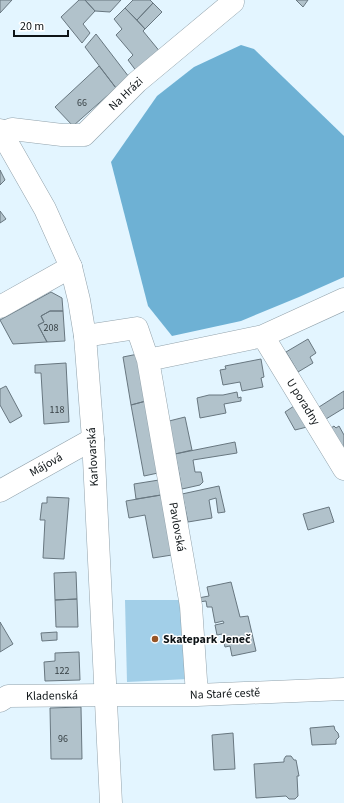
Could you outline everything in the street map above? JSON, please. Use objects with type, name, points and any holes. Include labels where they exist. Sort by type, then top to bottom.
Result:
[{"type":"street","name":"Na Hrázi","points":[[1,131],[12,129],[62,135],[84,135],[137,82],[232,1]]},
{"type":"street","name":"Karlovarská","points":[[1,131],[36,190],[71,267],[79,300],[85,336],[93,439],[112,803]]},
{"type":"street","points":[[0,307],[71,267]]},
{"type":"street","points":[[148,360],[263,336],[344,299]]},
{"type":"street","name":"Pavlovská","points":[[85,336],[137,328],[148,360],[191,606],[197,695]]},
{"type":"street","name":"U poradny","points":[[263,336],[344,468]]},
{"type":"street","name":"Májová","points":[[0,491],[93,439]]},
{"type":"street","name":"Na Staré cestě","points":[[106,695],[197,695],[344,689]]},
{"type":"street","name":"Kladenská","points":[[3,693],[106,695]]},
{"type":"shaded area","points":[[241,45],[254,49],[344,136],[344,277],[241,321],[172,336],[148,306],[111,162],[157,96],[194,67]]},
{"type":"shaded area","name":"Skatepark Jeneč","points":[[125,600],[179,600],[188,679],[127,682]]},
{"type":"building","points":[[0,0],[12,0],[0,13]]},
{"type":"building","points":[[79,0],[85,0],[95,11],[83,24],[90,33],[82,43],[61,17]]},
{"type":"building","points":[[85,0],[121,0],[110,12],[95,11]]},
{"type":"building","points":[[133,0],[150,0],[153,3],[137,20],[125,8]]},
{"type":"building","points":[[296,0],[308,0],[303,7]]},
{"type":"building","points":[[153,3],[162,12],[145,29],[137,20]]},
{"type":"building","points":[[125,8],[145,29],[143,31],[161,53],[137,72],[128,60],[133,55],[116,35],[122,29],[114,19]]},
{"type":"building","points":[[96,34],[129,77],[116,88],[85,47]]},
{"type":"building","points":[[99,66],[116,88],[73,126],[55,107]]},
{"type":"building","points":[[0,170],[5,180],[0,185]]},
{"type":"building","points":[[0,211],[6,219],[0,223]]},
{"type":"building","points":[[51,292],[62,298],[63,311],[50,311],[41,316],[44,322],[38,325],[47,342],[13,344],[0,320]]},
{"type":"building","points":[[50,311],[63,311],[65,341],[47,342],[38,325],[44,322],[41,316]]},
{"type":"building","points":[[308,339],[316,353],[310,357],[313,363],[298,372],[286,352]]},
{"type":"building","points":[[138,354],[146,401],[131,405],[123,357]]},
{"type":"building","points":[[261,359],[264,377],[261,378],[263,387],[242,391],[240,382],[223,385],[220,370],[226,369],[225,366]]},
{"type":"building","points":[[66,363],[69,422],[44,424],[41,373],[35,373],[35,365]]},
{"type":"building","points":[[6,386],[22,416],[10,423],[0,405],[0,389]]},
{"type":"building","points":[[344,391],[344,408],[326,419],[319,407]]},
{"type":"building","points":[[237,392],[238,398],[241,397],[241,401],[224,404],[226,413],[200,418],[197,398]]},
{"type":"building","points":[[146,401],[158,473],[144,476],[131,405]]},
{"type":"building","points":[[294,406],[307,427],[295,430],[285,412]]},
{"type":"building","points":[[185,417],[192,450],[175,454],[169,421]]},
{"type":"building","points":[[334,426],[336,428],[339,426],[344,435],[344,449],[331,428]]},
{"type":"building","points":[[235,442],[237,453],[193,460],[195,472],[201,472],[203,482],[200,485],[182,489],[175,454]]},
{"type":"building","points":[[159,480],[161,495],[136,499],[134,484]]},
{"type":"building","points":[[219,486],[225,512],[218,513],[216,498],[209,500],[212,518],[188,522],[182,494]]},
{"type":"building","points":[[161,495],[172,555],[153,558],[145,515],[129,518],[126,501]]},
{"type":"building","points":[[47,497],[69,498],[64,559],[43,558],[45,520],[40,520],[42,503],[47,503]]},
{"type":"building","points":[[329,507],[334,522],[308,530],[303,514]]},
{"type":"building","points":[[76,572],[77,599],[55,600],[54,573]]},
{"type":"building","points":[[231,582],[240,617],[248,616],[256,651],[232,656],[230,646],[225,647],[222,634],[217,635],[215,625],[224,623],[223,621],[215,623],[212,607],[207,607],[206,601],[199,602],[198,598],[209,596],[207,587]]},
{"type":"building","points":[[77,599],[78,627],[56,627],[55,600]]},
{"type":"building","points":[[0,622],[13,644],[0,652]]},
{"type":"building","points":[[57,632],[57,640],[42,641],[41,633]]},
{"type":"building","points":[[79,652],[80,680],[45,681],[44,662],[55,661],[55,653]]},
{"type":"building","points":[[81,707],[82,759],[51,759],[50,708]]},
{"type":"building","points":[[334,726],[339,737],[336,740],[336,744],[312,745],[310,728]]},
{"type":"building","points":[[233,733],[235,769],[214,770],[212,735]]},
{"type":"building","points":[[286,756],[291,756],[294,760],[296,760],[299,776],[297,776],[298,796],[295,799],[289,799],[286,796],[256,798],[254,764],[284,762]]},
{"type":"place","name":"Skatepark Jeneč","points":[[155,639]]}]
